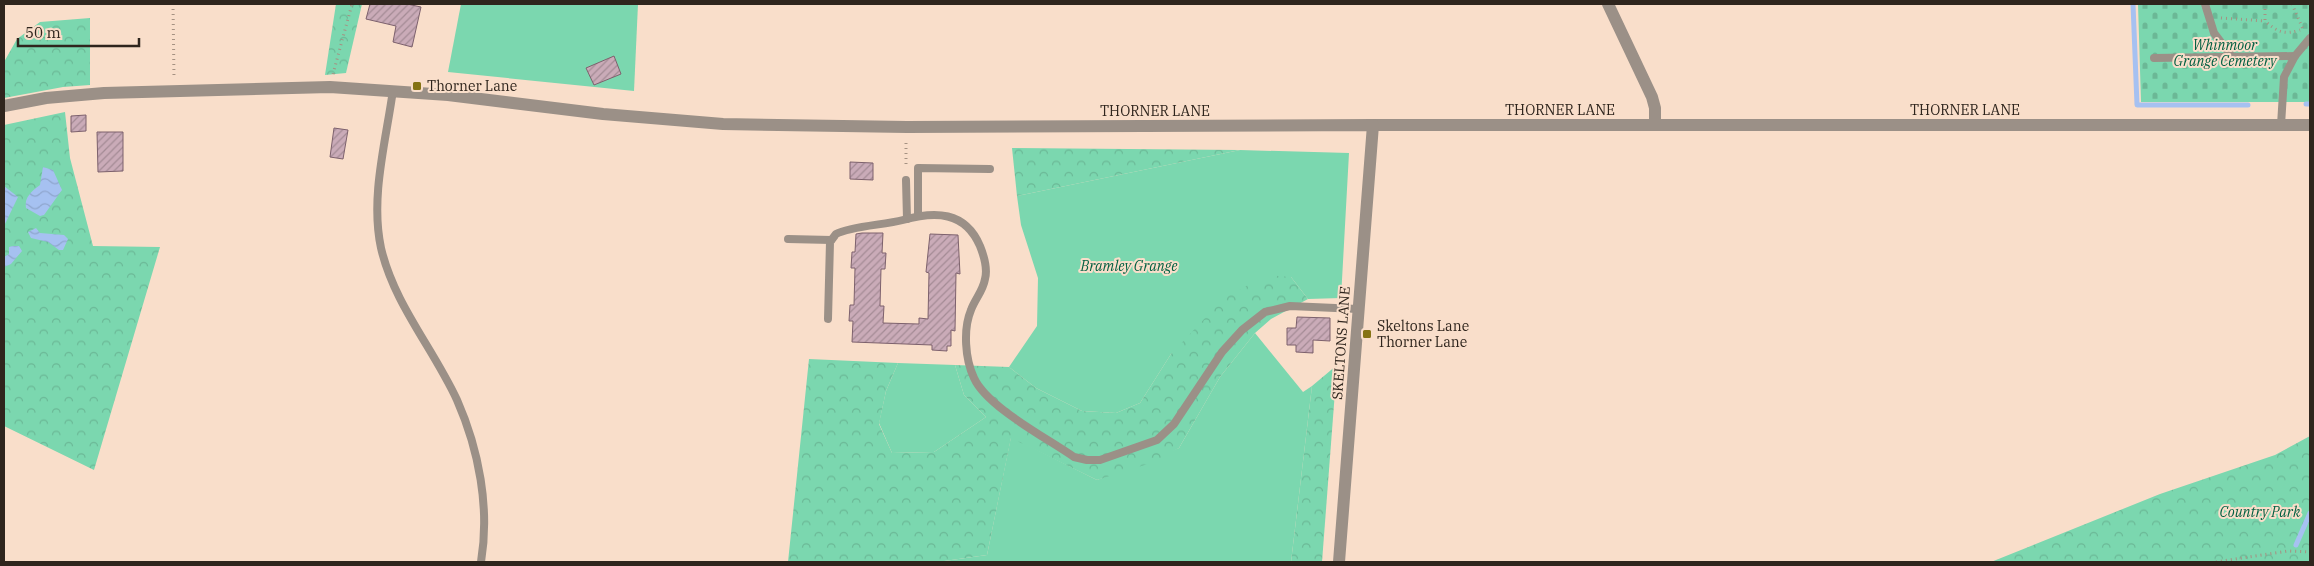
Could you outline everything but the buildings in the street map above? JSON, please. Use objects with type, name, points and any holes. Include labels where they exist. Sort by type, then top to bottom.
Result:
[{"type":"street","points":[[1608,4],[1652,97],[1655,108],[1655,125]]},
{"type":"street","name":"THORNER LANE","points":[[4,106],[46,98],[174,90],[330,86],[393,90],[612,115],[714,124],[906,127],[2310,125]]},
{"type":"street","name":"SKELTONS LANE","points":[[1340,562],[1372,125]]},
{"type":"lane","points":[[2205,4],[2214,33],[2232,57]]},
{"type":"lane","points":[[2281,125],[2284,77],[2295,56],[2310,38]]},
{"type":"lane","points":[[2154,58],[2295,56]]},
{"type":"lane","points":[[393,90],[376,209],[381,248],[400,300],[456,400],[480,466],[484,543],[481,562]]},
{"type":"lane","points":[[918,216],[918,168],[990,169]]},
{"type":"lane","points":[[906,180],[906,219]]},
{"type":"lane","points":[[788,239],[831,240],[840,232],[918,216],[940,215],[962,222],[971,231],[983,254],[986,279],[971,310],[967,331],[969,366],[979,388],[996,404],[1074,457],[1087,460],[1100,460],[1147,445],[1166,433],[1222,352],[1242,330],[1265,312],[1290,306],[1358,310]]},
{"type":"lane","points":[[828,319],[831,240]]},
{"type":"path","points":[[172,4],[174,90]]},
{"type":"path","points":[[330,86],[352,4]]},
{"type":"path","points":[[2265,4],[2265,21]]},
{"type":"path","points":[[2292,4],[2303,29]]},
{"type":"path","points":[[2214,33],[2220,18],[2228,17],[2240,20],[2265,21],[2275,30],[2289,33],[2303,29],[2310,32]]},
{"type":"path","points":[[906,127],[906,180]]},
{"type":"path","points":[[2216,562],[2288,551],[2310,552]]},
{"type":"green space","points":[[336,4],[362,4],[346,73],[325,75]]},
{"type":"green space","points":[[461,4],[638,4],[634,91],[448,72]]},
{"type":"green space","name":"Whinmoor Grange Cemetery","points":[[2138,4],[2310,4],[2310,102],[2141,102]]},
{"type":"green space","points":[[90,18],[90,85],[63,87],[4,98],[4,62],[17,39],[40,22]]},
{"type":"green space","points":[[65,112],[70,158],[93,246],[160,247],[94,470],[4,426],[4,125]]},
{"type":"green space","points":[[1012,148],[1240,150],[1017,196]]},
{"type":"green space","name":"Bramley Grange","points":[[1240,150],[1349,153],[1341,298],[1308,299],[1291,277],[1171,354],[1140,403],[1116,413],[1082,411],[1036,388],[1009,367],[1037,326],[1038,278],[1021,225],[1017,196]]},
{"type":"green space","points":[[1266,275],[1291,277],[1308,299],[1271,319],[1255,333],[1220,377],[1179,448],[1151,463],[1097,480],[1011,438],[987,555],[937,562],[788,562],[809,359],[898,363],[886,391],[879,424],[892,453],[934,452],[986,417],[964,395],[955,365],[1009,367],[1036,388],[1082,411],[1116,413],[1140,403],[1171,354],[1223,299]]},
{"type":"green space","points":[[1255,333],[1303,392],[1312,386],[1291,562],[937,562],[987,555],[1011,437],[1097,480],[1179,448],[1220,377]]},
{"type":"green space","points":[[898,363],[955,365],[964,395],[986,417],[934,452],[892,453],[879,423],[886,391]]},
{"type":"green space","points":[[1337,365],[1322,562],[1291,562],[1312,386]]},
{"type":"green space","name":"Country Park","points":[[2310,436],[2310,562],[1991,562],[2160,494],[2275,455]]},
{"type":"water","points":[[43,167],[53,170],[62,190],[44,215],[40,216],[26,208],[26,201],[29,195],[40,185]]},
{"type":"water","points":[[4,186],[18,197],[4,226]]},
{"type":"water","points":[[36,228],[40,233],[64,235],[68,239],[63,250],[59,250],[48,242],[31,238],[28,232]]},
{"type":"water","points":[[19,246],[22,251],[11,264],[4,267],[4,257],[9,254],[9,247]]},
{"type":"waterway","points":[[2133,4],[2137,105],[2248,105]]},
{"type":"waterway","points":[[2296,545],[2310,513]]},
{"type":"place","name":"Thorner Lane","points":[[417,86]]},
{"type":"place","name":"Skeltons Lane Thorner Lane","points":[[1367,334]]}]
